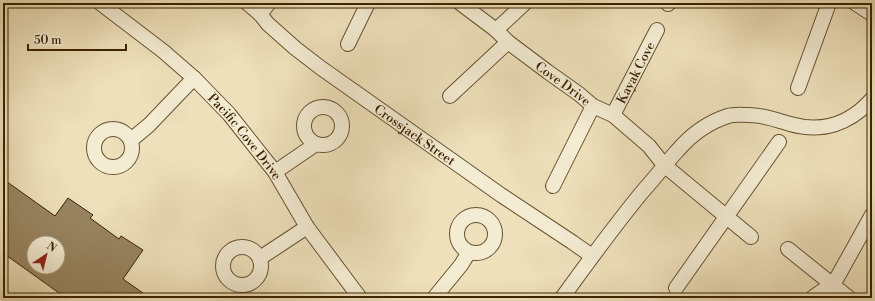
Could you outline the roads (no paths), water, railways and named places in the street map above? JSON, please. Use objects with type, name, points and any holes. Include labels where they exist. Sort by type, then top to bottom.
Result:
[{"type":"street","name":"Pacific Cove Drive","points":[[100,3],[164,51],[194,78],[229,114],[275,172],[308,226],[360,298]]},
{"type":"street","name":"Crossjack Street","points":[[247,3],[295,48],[321,68],[501,195],[592,256]]},
{"type":"street","points":[[260,14],[269,3]]},
{"type":"street","points":[[348,44],[368,3]]},
{"type":"street","name":"Cove Drive","points":[[460,3],[496,30],[508,42],[593,106],[613,115],[649,146],[664,165],[751,236]]},
{"type":"street","points":[[496,30],[525,3]]},
{"type":"street","points":[[798,88],[829,3]]},
{"type":"street","points":[[856,3],[872,14]]},
{"type":"street","name":"Kayak Cove","points":[[613,115],[657,30]]},
{"type":"street","points":[[450,96],[508,42]]},
{"type":"street","points":[[131,140],[149,126],[194,78]]},
{"type":"street","points":[[562,298],[613,228],[664,165],[695,133],[716,121],[729,116],[754,115],[766,116],[808,128],[823,128],[850,118],[866,107],[872,99]]},
{"type":"street","points":[[553,186],[593,106]]},
{"type":"street","points":[[676,288],[779,142]]},
{"type":"street","points":[[275,172],[316,144]]},
{"type":"street","points":[[812,298],[832,285],[872,215]]},
{"type":"street","points":[[260,258],[308,226]]},
{"type":"street","points":[[788,249],[849,298]]},
{"type":"street","points":[[434,298],[461,265],[469,252]]}]
